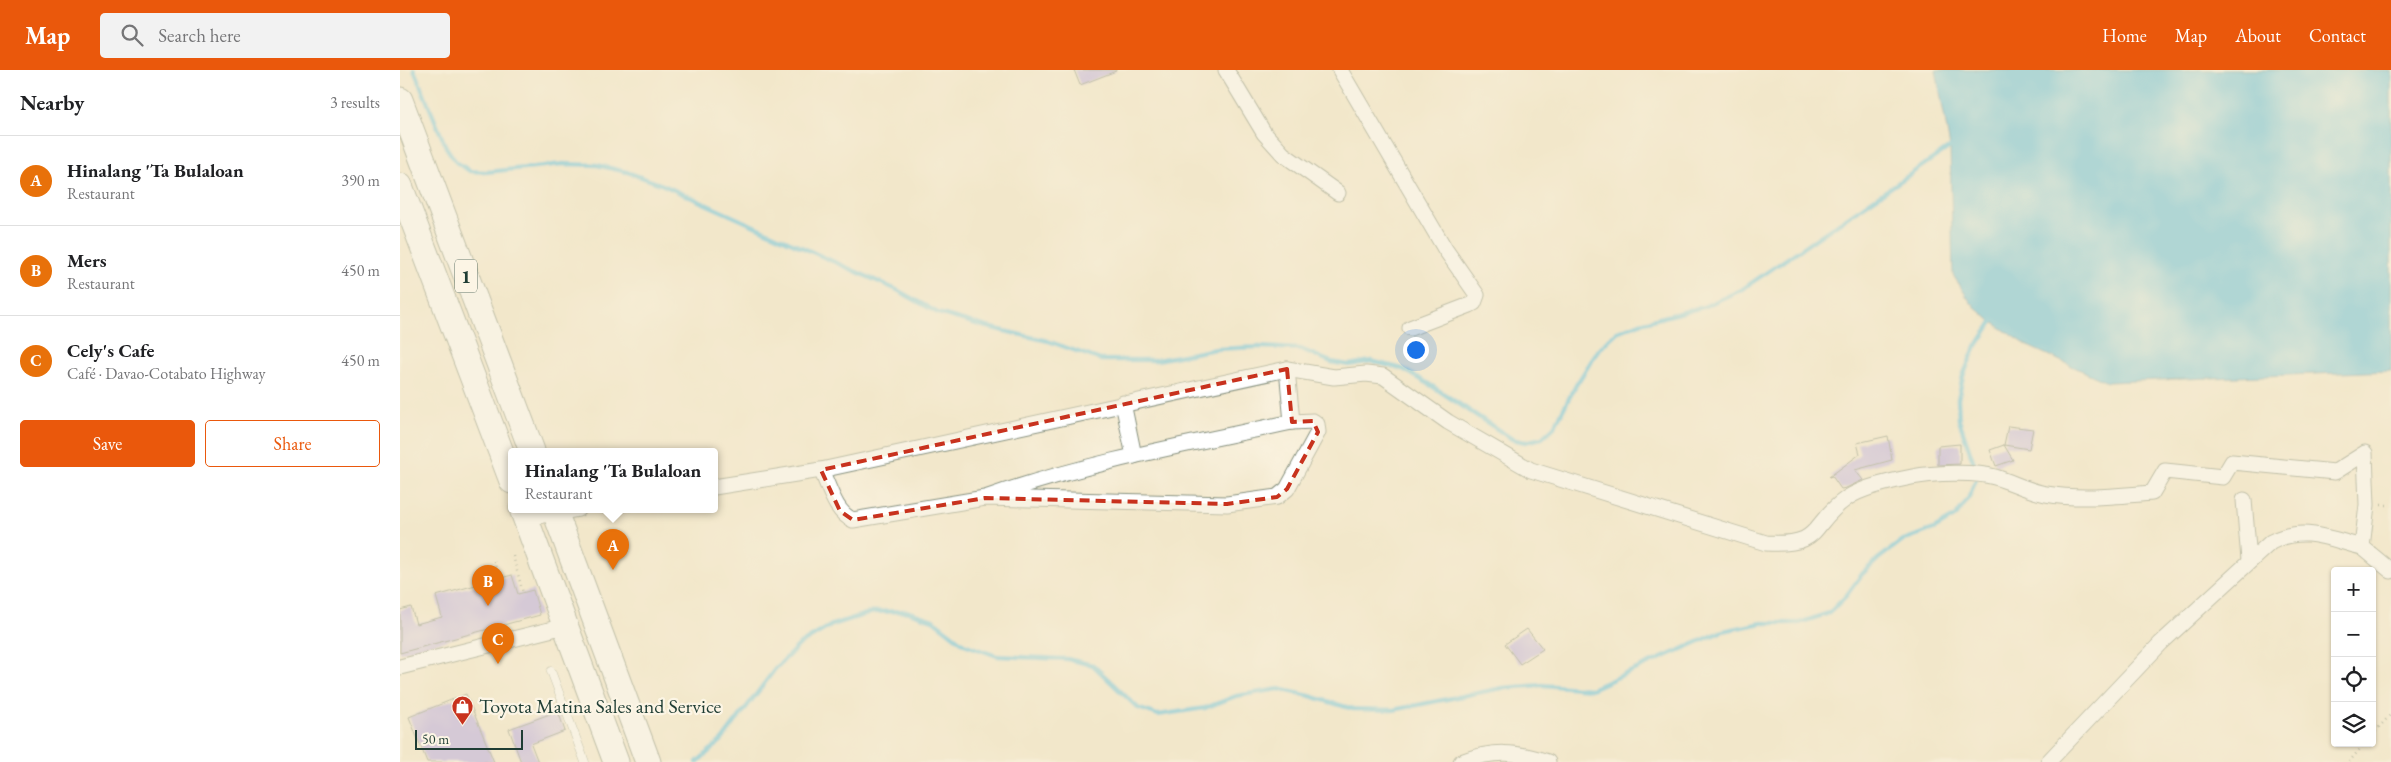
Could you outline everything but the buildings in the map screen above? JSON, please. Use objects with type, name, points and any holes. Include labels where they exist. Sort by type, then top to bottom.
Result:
[{"type":"highway","name":"1","points":[[400,100],[531,448]]},
{"type":"highway","name":"1","points":[[400,186],[407,225],[508,471]]},
{"type":"highway","points":[[523,513],[616,762]]},
{"type":"highway","points":[[563,513],[648,762]]},
{"type":"street","points":[[1226,70],[1264,133],[1284,154],[1338,193]]},
{"type":"street","points":[[1340,70],[1445,249],[1477,295],[1474,303],[1470,305],[1410,328]]},
{"type":"street","points":[[1287,369],[1292,422]]},
{"type":"street","points":[[718,486],[821,470],[1123,403],[1287,369],[1334,376],[1366,374],[1383,376],[1448,422],[1530,470],[1766,543],[1786,544],[1802,542],[1810,537],[1839,505],[1856,493],[1912,477],[1967,474],[1993,476],[2030,491],[2046,494],[2124,496],[2152,493],[2164,471],[2223,477],[2232,462],[2335,472],[2365,453],[2367,504],[2362,547]]},
{"type":"street","points":[[1123,403],[1132,436],[1134,456]]},
{"type":"street","points":[[821,470],[840,512],[846,518],[853,520],[985,498],[1033,481],[1134,456],[1292,422],[1313,421],[1317,424],[1318,432],[1287,490],[1277,496],[1227,504],[985,498]]},
{"type":"street","points":[[2244,500],[2249,560]]},
{"type":"street","points":[[2048,762],[2149,654],[2249,560],[2271,542],[2286,534],[2299,532],[2362,547],[2391,571]]},
{"type":"street","points":[[400,667],[565,626]]},
{"type":"street","points":[[1461,762],[1494,752],[1532,757],[1548,762]]},
{"type":"lane","points":[[551,671],[585,762]]},
{"type":"path","points":[[513,556],[523,593]]},
{"type":"path","points":[[494,561],[499,579]]},
{"type":"path","points":[[2376,731],[2391,714]]},
{"type":"path","points":[[2349,762],[2362,747]]},
{"type":"highlighted area","points":[[1287,369],[1292,422],[1313,421],[1318,432],[1287,489],[1277,497],[1227,504],[985,498],[853,520],[840,511],[821,470]]},
{"type":"water","points":[[1936,70],[2391,70],[2391,371],[2107,382],[2030,347],[1992,322],[1971,303],[1953,275],[1950,147]]},
{"type":"waterway","points":[[414,70],[446,147],[456,162],[470,171],[487,172],[563,164],[597,165],[627,172],[663,185],[897,290],[938,313],[1048,341],[1101,360],[1157,360],[1216,349],[1259,347],[1301,349],[1331,362],[1349,365],[1371,361],[1403,369],[1512,439],[1525,442],[1542,438],[1554,427],[1576,385],[1599,349],[1617,332],[1640,323],[1703,307],[1741,290],[1950,147]]},
{"type":"waterway","points":[[1975,466],[1959,420],[1958,399],[1963,376],[1974,350],[1992,322]]},
{"type":"waterway","points":[[697,762],[722,740],[775,669],[800,644],[832,625],[873,612],[906,611],[933,620],[964,644],[997,656],[1067,659],[1093,665],[1138,708],[1158,715],[1205,708],[1236,696],[1279,689],[1353,709],[1393,710],[1502,688],[1542,685],[1591,689],[1723,631],[1762,623],[1799,623],[1829,613],[1846,596],[1862,574],[1878,559],[1903,540],[1934,529],[1956,516],[1968,499],[1976,480]]},
{"type":"place","name":"Hinalang 'Ta Bulaloan","points":[[613,570]]},
{"type":"place","name":"Mers","points":[[488,606]]},
{"type":"place","name":"Cely's Cafe","points":[[498,664]]},
{"type":"place","name":"Toyota Matina Sales and Service","points":[[463,725]]}]
